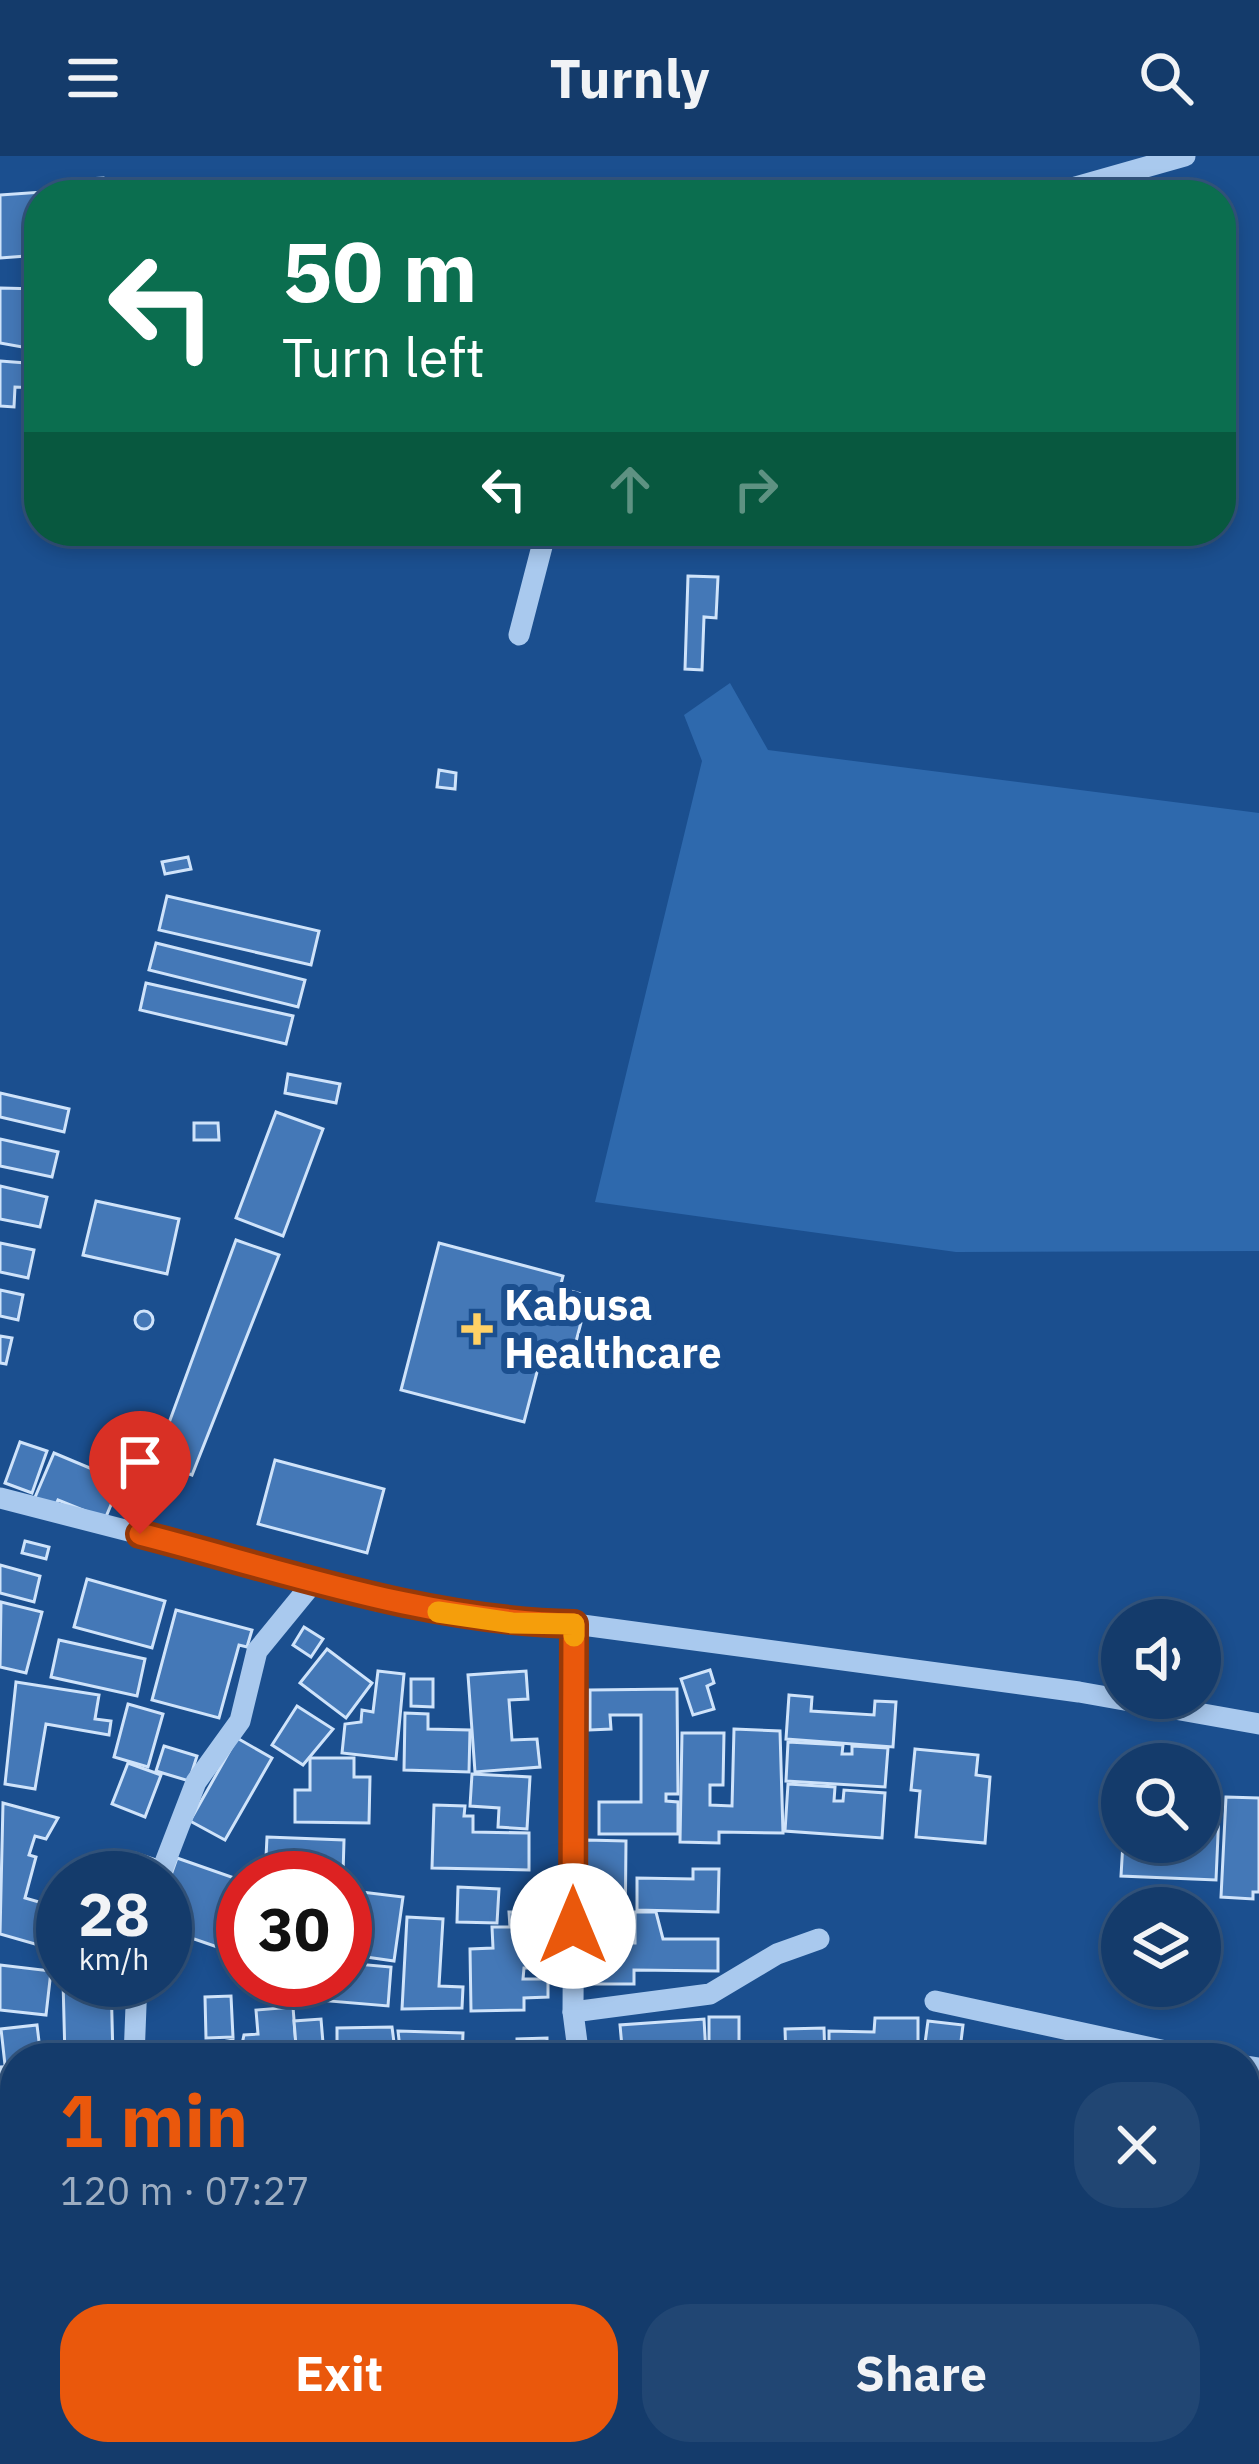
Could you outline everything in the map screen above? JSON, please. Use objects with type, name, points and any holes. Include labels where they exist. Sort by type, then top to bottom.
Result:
[{"type":"street","points":[[1100,180],[1185,156]]},
{"type":"street","points":[[519,635],[542,546]]},
{"type":"street","points":[[0,1498],[316,1579],[377,1600],[449,1614],[574,1624],[1079,1692],[1259,1724]]},
{"type":"street","points":[[169,1851],[196,1782],[240,1721],[257,1652],[316,1579]]},
{"type":"street","points":[[574,1624],[573,2012],[577,2043]]},
{"type":"street","points":[[573,2012],[710,1994],[777,1954],[819,1939]]},
{"type":"street","points":[[934,2001],[1129,2043]]},
{"type":"street","points":[[134,2043],[135,2007]]},
{"type":"shaded area","points":[[730,683],[768,750],[1259,813],[1259,1251],[956,1252],[595,1202],[702,761],[684,715]]},
{"type":"building","points":[[24,193],[24,256],[0,258],[0,195]]},
{"type":"building","points":[[0,288],[24,289],[24,347],[0,343]]},
{"type":"building","points":[[0,361],[24,363],[24,387],[15,387],[14,407],[0,406]]},
{"type":"building","points":[[688,576],[718,577],[716,618],[704,617],[702,670],[685,669]]},
{"type":"building","points":[[439,770],[456,773],[455,789],[437,787]]},
{"type":"building","points":[[188,857],[191,869],[165,874],[162,862]]},
{"type":"building","points":[[167,896],[319,931],[311,965],[159,930]]},
{"type":"building","points":[[156,943],[305,980],[298,1007],[149,970]]},
{"type":"building","points":[[146,983],[293,1016],[286,1044],[140,1010]]},
{"type":"building","points":[[288,1074],[340,1084],[336,1103],[285,1093]]},
{"type":"building","points":[[0,1093],[69,1109],[64,1132],[0,1117]]},
{"type":"building","points":[[276,1112],[323,1129],[283,1236],[236,1218]]},
{"type":"building","points":[[194,1123],[218,1123],[219,1140],[194,1140]]},
{"type":"building","points":[[0,1139],[58,1152],[52,1177],[0,1166]]},
{"type":"building","points":[[0,1186],[47,1197],[40,1227],[0,1219]]},
{"type":"building","points":[[96,1201],[179,1219],[167,1274],[83,1255]]},
{"type":"building","points":[[236,1240],[279,1255],[192,1475],[155,1461]]},
{"type":"building","points":[[0,1243],[34,1250],[28,1278],[0,1272]]},
{"type":"building","points":[[439,1243],[563,1276],[560,1288],[588,1296],[572,1357],[543,1349],[524,1422],[401,1390]]},
{"type":"building","points":[[0,1290],[23,1295],[18,1320],[0,1316]]},
{"type":"building","points":[[144,1311],[153,1320],[144,1329],[135,1320]]},
{"type":"building","points":[[0,1336],[12,1338],[6,1364],[0,1363]]},
{"type":"building","points":[[20,1442],[47,1451],[32,1493],[5,1483]]},
{"type":"building","points":[[54,1453],[121,1481],[105,1519],[58,1500],[53,1511],[33,1502]]},
{"type":"building","points":[[275,1460],[384,1489],[367,1553],[258,1524]]},
{"type":"building","points":[[25,1541],[49,1547],[46,1559],[22,1553]]},
{"type":"building","points":[[0,1565],[40,1576],[34,1602],[0,1593]]},
{"type":"building","points":[[87,1579],[165,1601],[152,1648],[74,1627]]},
{"type":"building","points":[[1,1602],[42,1612],[26,1673],[0,1667]]},
{"type":"building","points":[[176,1610],[252,1630],[247,1647],[239,1645],[219,1718],[152,1700]]},
{"type":"building","points":[[304,1627],[323,1639],[311,1657],[293,1645]]},
{"type":"building","points":[[59,1640],[145,1659],[137,1696],[51,1677]]},
{"type":"building","points":[[327,1649],[372,1683],[346,1718],[300,1683]]},
{"type":"building","points":[[710,1670],[714,1683],[707,1686],[714,1709],[693,1715],[681,1679]]},
{"type":"building","points":[[378,1671],[404,1674],[396,1759],[342,1753],[345,1724],[361,1722],[362,1710],[373,1712]]},
{"type":"building","points":[[526,1671],[528,1699],[509,1700],[512,1740],[537,1739],[540,1767],[475,1772],[468,1675]]},
{"type":"building","points":[[411,1679],[433,1679],[433,1707],[411,1706]]},
{"type":"building","points":[[16,1682],[99,1695],[95,1719],[111,1721],[109,1735],[46,1724],[35,1789],[5,1784]]},
{"type":"building","points":[[677,1689],[678,1794],[666,1794],[666,1801],[678,1802],[678,1834],[599,1834],[599,1802],[641,1802],[641,1715],[610,1715],[611,1729],[590,1730],[590,1690]]},
{"type":"building","points":[[789,1695],[812,1697],[811,1711],[874,1715],[875,1701],[896,1702],[893,1747],[786,1739]]},
{"type":"building","points":[[128,1704],[163,1714],[148,1767],[114,1757]]},
{"type":"building","points":[[297,1706],[333,1729],[303,1765],[272,1745]]},
{"type":"building","points":[[405,1713],[428,1714],[428,1729],[470,1730],[469,1772],[404,1770]]},
{"type":"building","points":[[734,1729],[780,1731],[783,1833],[719,1832],[719,1843],[680,1842],[682,1733],[724,1733],[723,1785],[710,1785],[710,1805],[732,1806]]},
{"type":"building","points":[[237,1738],[272,1758],[225,1840],[190,1821]]},
{"type":"building","points":[[788,1742],[843,1745],[842,1754],[852,1754],[852,1746],[888,1748],[885,1787],[786,1781]]},
{"type":"building","points":[[164,1746],[197,1756],[189,1781],[156,1771]]},
{"type":"building","points":[[915,1749],[978,1755],[976,1775],[990,1777],[985,1843],[916,1837],[920,1791],[911,1790]]},
{"type":"building","points":[[310,1758],[354,1758],[354,1777],[370,1777],[369,1823],[295,1822],[295,1790],[310,1790]]},
{"type":"building","points":[[128,1763],[161,1775],[145,1817],[112,1804]]},
{"type":"building","points":[[472,1774],[530,1777],[527,1829],[498,1827],[499,1808],[470,1806]]},
{"type":"building","points":[[788,1784],[835,1787],[834,1801],[843,1801],[844,1790],[885,1793],[882,1838],[785,1831]]},
{"type":"building","points":[[1226,1797],[1259,1798],[1259,1892],[1253,1892],[1253,1899],[1221,1897]]},
{"type":"building","points":[[3,1803],[58,1818],[46,1839],[35,1836],[29,1855],[36,1857],[25,1898],[36,1901],[36,1944],[0,1934]]},
{"type":"building","points":[[434,1805],[465,1806],[464,1816],[473,1816],[473,1832],[529,1833],[529,1870],[432,1868]]},
{"type":"building","points":[[267,1837],[344,1840],[344,1851],[266,1851]]},
{"type":"building","points":[[586,1840],[626,1841],[625,1943],[635,1943],[635,1912],[656,1912],[663,1939],[718,1939],[718,1971],[634,1970],[634,1984],[584,1984]]},
{"type":"building","points":[[192,1863],[216,1872],[216,1947],[192,1938]]},
{"type":"building","points":[[1122,1863],[1217,1863],[1216,1880],[1121,1876]]},
{"type":"building","points":[[693,1869],[719,1869],[718,1912],[637,1910],[637,1878],[693,1879]]},
{"type":"building","points":[[458,1887],[499,1889],[497,1923],[457,1922]]},
{"type":"building","points":[[372,1893],[403,1897],[394,1961],[372,1958]]},
{"type":"building","points":[[509,1912],[531,1912],[532,1949],[547,1949],[547,1968],[524,1968],[523,1979],[548,1979],[548,1997],[524,1998],[524,2010],[471,2011],[470,1949],[493,1948],[492,1927],[510,1927]]},
{"type":"building","points":[[407,1917],[443,1919],[439,1986],[463,1987],[462,2008],[402,2009]]},
{"type":"building","points":[[0,1965],[36,1969],[36,2007],[47,2007],[46,2015],[0,2010]]},
{"type":"building","points":[[372,1965],[391,1967],[388,2006],[372,2005]]},
{"type":"building","points":[[205,1997],[216,1997],[216,2007],[232,2007],[233,2037],[206,2038]]},
{"type":"building","points":[[64,2007],[112,2007],[113,2043],[65,2043]]},
{"type":"building","points":[[293,2007],[296,2043],[242,2043],[244,2035],[258,2034],[256,2010]]},
{"type":"building","points":[[709,2017],[739,2017],[739,2043],[709,2043]]},
{"type":"building","points":[[875,2018],[918,2018],[918,2043],[829,2043],[829,2031],[874,2032]]},
{"type":"building","points":[[321,2019],[323,2043],[296,2043],[294,2021]]},
{"type":"building","points":[[704,2019],[705,2043],[622,2043],[620,2025]]},
{"type":"building","points":[[928,2021],[963,2025],[961,2043],[925,2043]]},
{"type":"building","points":[[37,2025],[39,2043],[3,2043],[1,2029]]},
{"type":"building","points":[[392,2027],[394,2043],[337,2043],[337,2028]]},
{"type":"building","points":[[824,2028],[824,2043],[785,2043],[785,2029]]},
{"type":"building","points":[[398,2031],[463,2033],[463,2043],[399,2043]]},
{"type":"building","points":[[547,2038],[547,2043],[517,2043],[517,2039]]},
{"type":"slow traffic","points":[[438,1612],[512,1623],[574,1624],[574,1636]]},
{"type":"place","name":"Kabusa Healthcare","points":[[477,1329]]},
{"type":"route","points":[[140,1534],[316,1579],[377,1600],[512,1623],[574,1624],[573,1926]]}]
